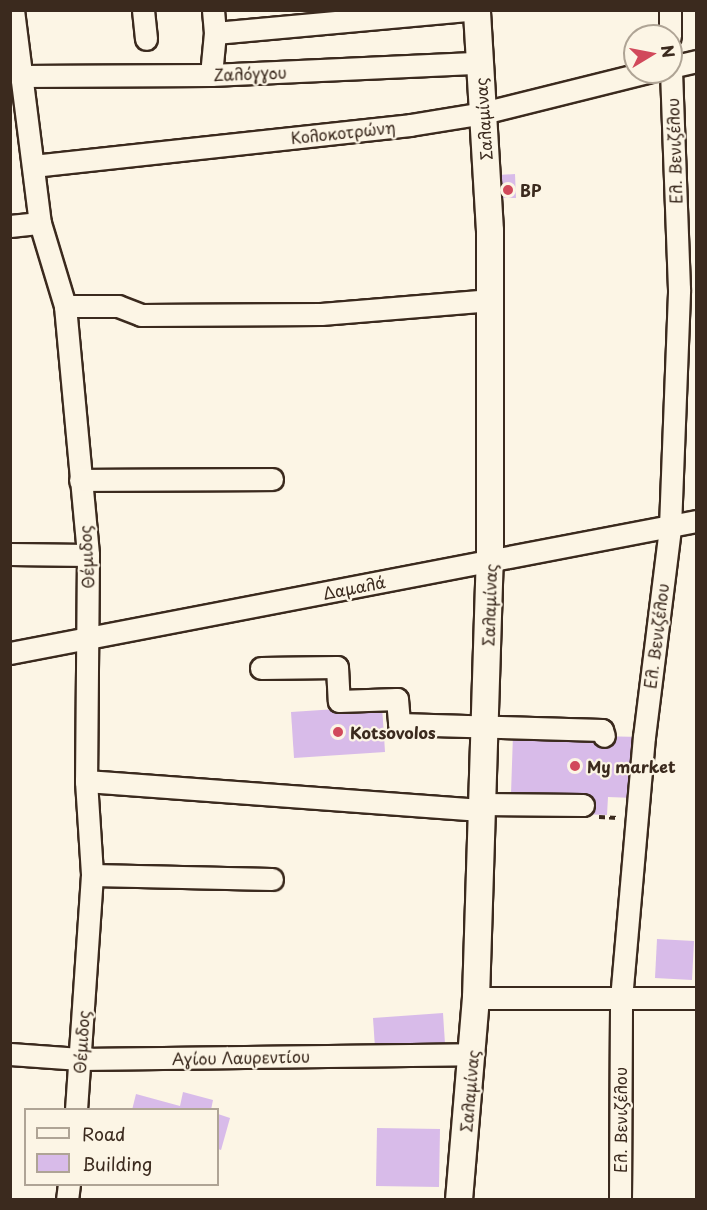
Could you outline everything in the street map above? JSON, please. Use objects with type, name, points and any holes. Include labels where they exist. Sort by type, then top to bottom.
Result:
[{"type":"main road","name":"Σαλαμίνας","points":[[459,1200],[476,998],[490,561],[491,300],[477,10]]},
{"type":"street","name":"Θέμιδος","points":[[13,10],[40,223],[65,306],[88,555],[86,781],[92,875],[75,1108]]},
{"type":"street","points":[[143,10],[146,39]]},
{"type":"street","points":[[211,75],[215,33],[213,10]]},
{"type":"street","points":[[215,33],[467,10]]},
{"type":"street","name":"Ζαλόγγου","points":[[20,76],[211,75],[479,63]]},
{"type":"street","name":"Κολοκοτρώνη","points":[[33,166],[410,125],[483,113],[623,78]]},
{"type":"street","name":"Ελ. Βενιζέλου","points":[[620,1200],[621,999],[644,737],[670,527],[687,224],[672,84]]},
{"type":"street","points":[[10,226],[40,223]]},
{"type":"street","points":[[65,306],[118,306],[141,315],[321,314],[491,300]]},
{"type":"street","points":[[80,480],[272,479]]},
{"type":"street","name":"Δαμαλά","points":[[10,653],[696,521]]},
{"type":"street","points":[[10,554],[88,555]]},
{"type":"street","points":[[261,668],[337,667],[339,701],[398,699],[399,724],[602,730],[604,736]]},
{"type":"street","points":[[86,781],[481,807],[583,805]]},
{"type":"street","points":[[92,875],[272,879]]},
{"type":"street","points":[[476,998],[696,998]]},
{"type":"street","name":"Αγίου Λαυρεντίου","points":[[10,1054],[80,1059],[472,1054]]},
{"type":"building","points":[[515,174],[516,198],[499,198],[498,175]]},
{"type":"building","name":"Kotsovolos","points":[[382,706],[385,752],[294,758],[291,712]]},
{"type":"building","name":"My market","points":[[513,734],[640,737],[634,798],[608,797],[607,815],[582,814],[511,794]]},
{"type":"building","points":[[657,939],[694,941],[692,980],[655,978]]},
{"type":"building","points":[[443,1013],[445,1044],[375,1048],[373,1018]]},
{"type":"building","points":[[183,1092],[213,1100],[211,1108],[132,1108],[136,1094],[180,1106]]},
{"type":"building","points":[[219,1114],[230,1118],[221,1150],[219,1149]]},
{"type":"building","points":[[377,1128],[440,1129],[439,1187],[376,1186]]},
{"type":"place","name":"BP","points":[[508,190]]},
{"type":"place","name":"Kotsovolos","points":[[338,732]]},
{"type":"place","name":"My market","points":[[575,766]]}]
